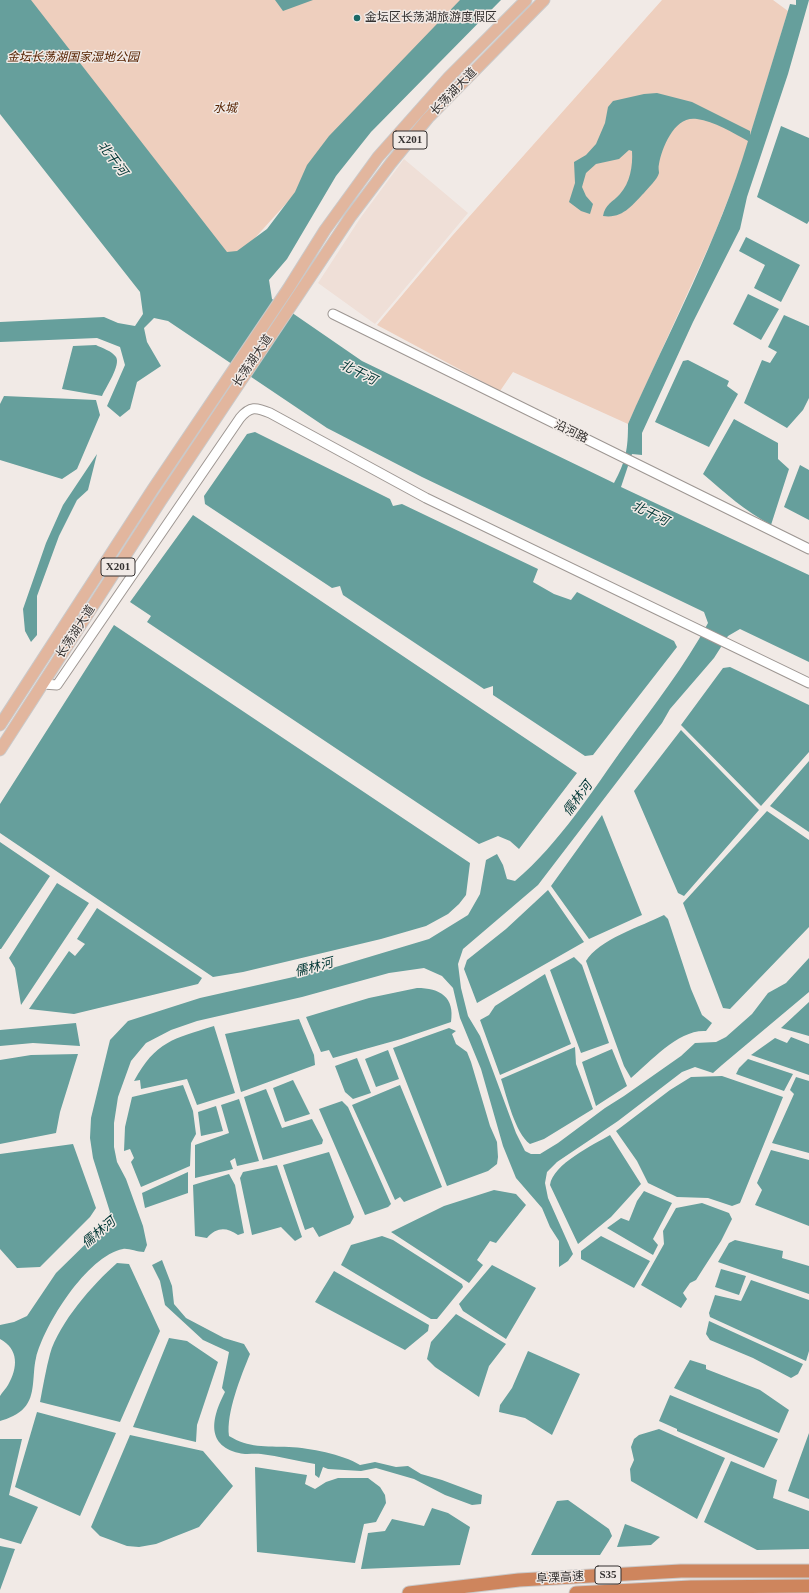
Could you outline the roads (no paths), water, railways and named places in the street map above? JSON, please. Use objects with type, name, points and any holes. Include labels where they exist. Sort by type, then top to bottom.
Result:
[{"type":"highway","name":"阜溧高速","points":[[409,1593],[542,1579],[681,1571],[809,1571]]},
{"type":"highway","name":"阜溧高速","points":[[576,1593],[691,1587],[809,1586]]},
{"type":"main road","name":"长荡湖大道","points":[[0,750],[236,385],[292,293],[325,230],[378,157],[449,77],[526,0]]},
{"type":"main road","name":"长荡湖大道","points":[[0,725],[153,489],[226,382],[292,293],[400,152],[428,118],[544,0]]},
{"type":"street","name":"沿河路","points":[[333,314],[809,549]]},
{"type":"street","points":[[43,684],[57,685],[240,418],[247,410],[258,408],[426,498],[809,683]]},
{"type":"water","points":[[0,0],[31,0],[227,252],[237,251],[267,229],[295,192],[307,165],[329,136],[460,0],[501,0],[371,132],[336,176],[287,259],[269,280],[272,299],[362,361],[614,483],[626,455],[628,424],[708,249],[723,213],[748,141],[710,122],[689,119],[682,122],[671,134],[663,149],[658,176],[626,210],[622,213],[610,216],[603,216],[607,206],[620,194],[626,185],[631,168],[632,151],[629,150],[619,159],[596,164],[586,173],[582,187],[586,196],[593,204],[590,214],[581,211],[569,202],[575,183],[574,162],[586,155],[596,144],[605,123],[608,107],[613,101],[644,94],[657,93],[692,102],[750,131],[750,135],[790,4],[796,5],[796,0],[809,0],[788,74],[747,197],[740,229],[693,322],[642,433],[642,455],[632,454],[621,487],[809,575],[809,662],[740,629],[728,636],[714,658],[670,709],[662,723],[538,885],[463,949],[458,964],[461,988],[468,1016],[480,1036],[516,1133],[525,1151],[531,1154],[540,1154],[558,1143],[605,1108],[681,1056],[695,1043],[716,1042],[726,1037],[752,1014],[768,993],[786,983],[809,958],[809,992],[713,1073],[695,1067],[682,1072],[618,1121],[557,1162],[547,1172],[545,1183],[548,1198],[573,1254],[568,1261],[559,1267],[559,1241],[550,1227],[542,1208],[516,1178],[503,1146],[481,1069],[460,1018],[453,988],[442,976],[424,968],[389,973],[302,997],[197,1021],[171,1030],[146,1043],[131,1061],[118,1097],[114,1123],[114,1147],[117,1162],[126,1179],[143,1226],[147,1245],[144,1252],[123,1249],[109,1254],[95,1264],[82,1278],[58,1311],[41,1344],[36,1358],[32,1391],[28,1403],[22,1410],[10,1418],[0,1421],[0,1396],[14,1372],[15,1359],[11,1348],[0,1339],[0,1325],[14,1322],[27,1316],[56,1273],[106,1224],[110,1212],[93,1158],[90,1138],[91,1118],[110,1040],[128,1021],[200,998],[329,969],[429,939],[468,915],[480,894],[486,860],[497,854],[503,865],[507,879],[515,881],[547,850],[575,816],[669,685],[708,623],[704,612],[422,477],[327,428],[168,321],[154,318],[144,328],[147,342],[161,366],[137,382],[130,409],[120,417],[107,406],[125,365],[120,347],[97,338],[0,342],[0,322],[104,317],[118,323],[135,326],[143,314],[140,292],[0,114]]},
{"type":"water","points":[[275,0],[313,0],[283,11]]},
{"type":"water","points":[[781,126],[809,138],[809,221],[807,224],[757,197]]},
{"type":"water","points":[[746,237],[800,265],[781,302],[754,288],[765,265],[739,251]]},
{"type":"water","points":[[748,294],[779,309],[761,340],[733,324]]},
{"type":"water","points":[[784,315],[809,326],[809,398],[803,410],[787,428],[744,403],[762,360],[770,363],[777,352],[768,347]]},
{"type":"water","points":[[96,345],[112,353],[116,357],[117,361],[115,370],[102,396],[62,389],[73,346]]},
{"type":"water","points":[[688,360],[729,381],[727,386],[738,394],[709,447],[655,422],[683,361]]},
{"type":"water","points":[[4,396],[96,400],[100,415],[77,469],[62,479],[0,460],[0,404]]},
{"type":"water","points":[[734,419],[778,443],[778,459],[789,469],[771,525],[744,508],[703,474]]},
{"type":"water","points":[[255,432],[390,499],[393,506],[402,504],[538,569],[533,582],[554,594],[571,600],[577,592],[674,641],[677,647],[593,755],[585,756],[493,695],[493,686],[484,689],[343,595],[340,586],[332,588],[205,504],[204,496],[247,434]]},
{"type":"water","points":[[97,454],[88,490],[77,500],[59,536],[37,596],[37,635],[31,642],[25,631],[23,609],[46,543],[63,505]]},
{"type":"water","points":[[800,465],[809,470],[809,520],[784,507]]},
{"type":"water","points":[[193,515],[577,773],[519,849],[510,841],[498,836],[479,844],[147,622],[151,616],[130,602]]},
{"type":"water","points":[[114,625],[470,863],[466,895],[459,904],[448,914],[426,926],[381,939],[243,972],[213,977],[0,833],[0,804]]},
{"type":"water","points":[[730,667],[809,705],[809,752],[761,806],[681,725],[723,668]]},
{"type":"water","points":[[681,730],[759,810],[684,896],[678,893],[634,791]]},
{"type":"water","points":[[809,761],[809,832],[770,806]]},
{"type":"water","points":[[767,811],[809,840],[809,927],[730,1009],[723,1008],[683,903]]},
{"type":"water","points":[[602,815],[642,915],[589,939],[551,886]]},
{"type":"water","points":[[0,842],[50,876],[1,949],[0,949]]},
{"type":"water","points":[[57,883],[89,903],[21,1005],[15,968],[9,958]]},
{"type":"water","points":[[548,890],[584,942],[477,1003],[464,969],[467,960],[506,929]]},
{"type":"water","points":[[97,908],[202,978],[198,984],[74,1014],[29,1009],[69,951],[75,956],[85,944],[77,939]]},
{"type":"water","points":[[664,915],[668,919],[691,989],[702,1015],[712,1023],[706,1031],[686,1035],[666,1047],[631,1078],[624,1066],[586,961],[600,946],[610,940]]},
{"type":"water","points":[[574,957],[582,965],[609,1043],[581,1053],[550,970]]},
{"type":"water","points":[[545,974],[571,1044],[500,1075],[480,1020],[489,1015],[495,1006]]},
{"type":"water","points":[[417,988],[425,988],[439,992],[448,1000],[452,1013],[451,1022],[401,1039],[333,1058],[329,1050],[321,1052],[306,1017],[369,998]]},
{"type":"water","points":[[809,1002],[809,1036],[781,1028]]},
{"type":"water","points":[[299,1019],[314,1055],[315,1065],[241,1092],[225,1034]]},
{"type":"water","points":[[76,1023],[80,1046],[33,1043],[0,1046],[0,1030]]},
{"type":"water","points":[[214,1026],[235,1093],[197,1105],[187,1079],[141,1089],[140,1080],[134,1081],[150,1057],[158,1049],[187,1034]]},
{"type":"water","points":[[449,1028],[456,1031],[452,1034],[456,1044],[467,1052],[471,1062],[490,1126],[497,1142],[498,1157],[497,1164],[488,1171],[447,1186],[393,1048]]},
{"type":"water","points":[[791,1037],[809,1044],[809,1075],[751,1055],[775,1038],[787,1043]]},
{"type":"water","points":[[575,1047],[576,1064],[593,1109],[544,1139],[530,1144],[520,1132],[509,1105],[501,1079]]},
{"type":"water","points":[[612,1049],[627,1086],[596,1106],[582,1062]]},
{"type":"water","points":[[388,1050],[399,1079],[376,1087],[365,1059]]},
{"type":"water","points":[[78,1054],[60,1112],[56,1133],[0,1144],[0,1060],[31,1055]]},
{"type":"water","points":[[357,1058],[371,1093],[353,1099],[345,1092],[335,1066]]},
{"type":"water","points":[[748,1059],[793,1074],[784,1091],[736,1074],[739,1068]]},
{"type":"water","points":[[722,1076],[783,1097],[740,1203],[732,1206],[708,1198],[677,1197],[648,1183],[637,1161],[616,1131],[670,1090],[691,1077]]},
{"type":"water","points":[[796,1077],[809,1081],[809,1153],[772,1143],[794,1094],[790,1090]]},
{"type":"water","points":[[293,1080],[310,1114],[285,1122],[273,1088]]},
{"type":"water","points":[[183,1085],[193,1111],[196,1134],[191,1143],[190,1166],[141,1187],[131,1162],[134,1158],[130,1149],[124,1151],[125,1127],[132,1097]]},
{"type":"water","points":[[400,1085],[442,1187],[404,1202],[400,1197],[395,1200],[352,1105]]},
{"type":"water","points":[[266,1089],[282,1128],[312,1119],[323,1140],[322,1144],[263,1160],[244,1097]]},
{"type":"water","points":[[239,1099],[259,1161],[237,1166],[235,1158],[230,1161],[233,1169],[195,1178],[195,1145],[229,1133],[221,1105]]},
{"type":"water","points":[[342,1101],[348,1107],[391,1204],[388,1207],[365,1215],[319,1109]]},
{"type":"water","points":[[216,1106],[223,1131],[201,1136],[198,1112]]},
{"type":"water","points":[[610,1135],[641,1184],[611,1217],[578,1244],[550,1185],[558,1170],[566,1163],[584,1150]]},
{"type":"water","points":[[73,1144],[96,1208],[90,1217],[40,1267],[17,1268],[0,1249],[0,1154]]},
{"type":"water","points":[[771,1150],[809,1160],[809,1226],[755,1205],[762,1190],[757,1183]]},
{"type":"water","points":[[329,1152],[354,1217],[350,1224],[319,1237],[313,1227],[305,1230],[283,1165]]},
{"type":"water","points":[[277,1165],[302,1237],[295,1241],[281,1227],[252,1235],[240,1178],[243,1172]]},
{"type":"water","points":[[188,1172],[188,1193],[145,1208],[142,1193]]},
{"type":"water","points":[[229,1174],[235,1185],[244,1233],[238,1235],[222,1229],[214,1232],[207,1238],[195,1236],[193,1185]]},
{"type":"water","points":[[494,1190],[516,1194],[526,1205],[496,1243],[490,1241],[477,1260],[483,1265],[469,1283],[391,1232],[444,1206]]},
{"type":"water","points":[[644,1191],[672,1203],[653,1239],[658,1245],[653,1255],[607,1228],[621,1218],[629,1221],[637,1201]]},
{"type":"water","points":[[702,1203],[729,1213],[732,1219],[721,1241],[696,1280],[690,1283],[683,1293],[687,1299],[681,1308],[641,1285],[664,1244],[663,1231],[676,1208]]},
{"type":"water","points":[[382,1236],[393,1240],[462,1284],[463,1287],[437,1319],[431,1319],[341,1265],[351,1245]]},
{"type":"water","points":[[601,1236],[650,1261],[634,1288],[581,1259],[581,1251]]},
{"type":"water","points":[[735,1240],[783,1251],[782,1258],[809,1266],[809,1294],[718,1262],[729,1243]]},
{"type":"water","points":[[162,1260],[172,1286],[174,1304],[186,1318],[224,1338],[244,1344],[250,1354],[232,1406],[229,1436],[243,1443],[326,1452],[353,1461],[360,1465],[375,1462],[396,1467],[408,1466],[421,1474],[482,1495],[481,1504],[472,1505],[445,1495],[414,1479],[376,1468],[361,1471],[328,1469],[323,1467],[319,1478],[315,1475],[315,1464],[268,1455],[239,1453],[228,1449],[220,1443],[214,1428],[217,1410],[225,1392],[222,1388],[229,1352],[203,1340],[165,1305],[160,1281],[152,1265]]},
{"type":"water","points":[[117,1263],[129,1264],[160,1331],[120,1422],[40,1402],[54,1342],[78,1305]]},
{"type":"water","points":[[492,1265],[536,1288],[506,1339],[463,1311],[459,1304]]},
{"type":"water","points":[[721,1269],[746,1276],[739,1295],[715,1287]]},
{"type":"water","points":[[334,1271],[429,1325],[428,1331],[405,1350],[315,1302]]},
{"type":"water","points":[[751,1280],[809,1300],[809,1351],[806,1361],[710,1317],[709,1313],[715,1295],[741,1301]]},
{"type":"water","points":[[456,1314],[506,1344],[489,1366],[479,1397],[435,1367],[427,1359],[431,1342]]},
{"type":"water","points":[[709,1321],[803,1364],[798,1374],[791,1378],[753,1358],[710,1340],[706,1334]]},
{"type":"water","points":[[169,1338],[187,1341],[218,1362],[197,1425],[196,1442],[133,1427]]},
{"type":"water","points":[[528,1351],[580,1374],[552,1435],[525,1418],[499,1412],[500,1405],[512,1388]]},
{"type":"water","points":[[690,1360],[706,1365],[706,1369],[760,1390],[789,1410],[779,1433],[674,1388]]},
{"type":"water","points":[[670,1395],[778,1439],[764,1468],[677,1431],[677,1429],[659,1421]]},
{"type":"water","points":[[37,1412],[116,1433],[80,1516],[15,1487]]},
{"type":"water","points":[[659,1429],[725,1458],[697,1519],[631,1481],[630,1469],[634,1460],[631,1447],[634,1439],[639,1435]]},
{"type":"water","points":[[809,1433],[809,1499],[788,1491]]},
{"type":"water","points":[[130,1435],[203,1451],[233,1486],[199,1527],[156,1544],[139,1547],[127,1546],[100,1536],[91,1527]]},
{"type":"water","points":[[0,1439],[22,1439],[9,1495],[38,1507],[21,1544],[0,1538]]},
{"type":"water","points":[[731,1461],[777,1480],[773,1498],[809,1511],[809,1549],[757,1550],[704,1522]]},
{"type":"water","points":[[255,1467],[307,1475],[305,1484],[315,1489],[326,1482],[338,1478],[368,1478],[380,1487],[385,1495],[386,1503],[376,1522],[364,1524],[355,1563],[257,1552]]},
{"type":"water","points":[[568,1500],[609,1529],[612,1536],[600,1555],[531,1555],[557,1501]]},
{"type":"water","points":[[432,1508],[448,1513],[470,1527],[460,1565],[361,1569],[368,1533],[385,1531],[392,1519],[424,1526]]},
{"type":"water","points":[[625,1524],[660,1537],[651,1545],[617,1547]]},
{"type":"water","points":[[0,1546],[15,1549],[0,1590]]},
{"type":"place","name":"金坛区长荡湖旅游度假区","points":[[357,18]]},
{"type":"park label","name":"金坛长荡湖国家湿地公园","points":[[73,58]]},
{"type":"park label","name":"水城","points":[[225,109]]},
{"type":"water label","name":"北干河","points":[[112,159]]},
{"type":"water label","name":"北干河","points":[[358,373]]},
{"type":"water label","name":"北干河","points":[[650,514]]},
{"type":"water label","name":"儒林河","points":[[578,799]]},
{"type":"water label","name":"儒林河","points":[[314,968]]},
{"type":"water label","name":"儒林河","points":[[99,1233]]}]
